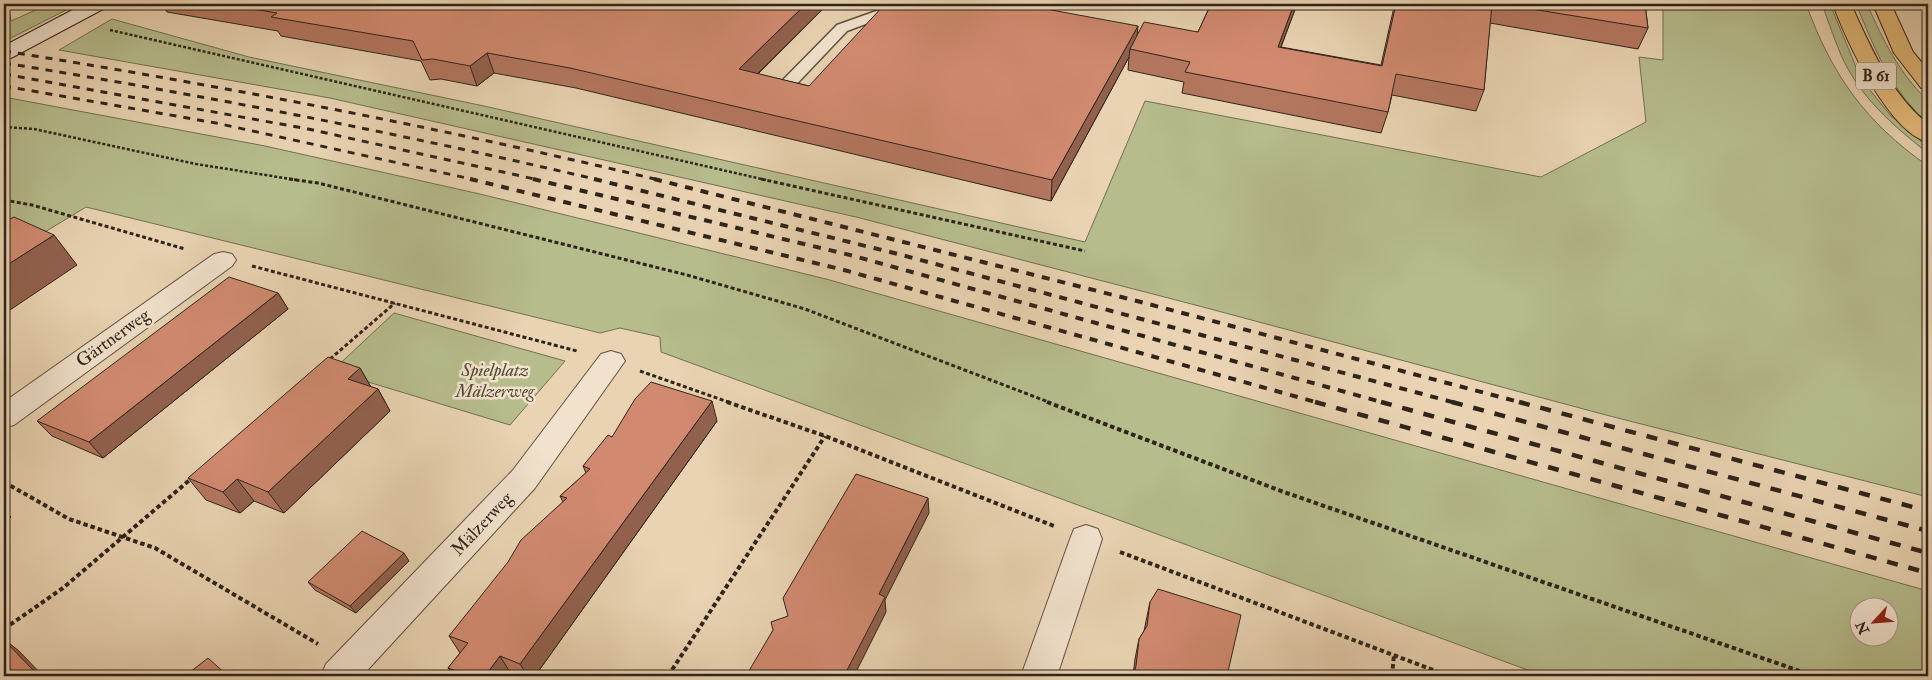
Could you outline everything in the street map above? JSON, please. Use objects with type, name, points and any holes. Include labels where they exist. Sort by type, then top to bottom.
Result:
[{"type":"highway","name":"B 61","points":[[1842,4],[1864,56],[1889,98],[1928,135]]},
{"type":"highway","points":[[1882,4],[1904,53],[1928,84]]},
{"type":"street","points":[[4,54],[98,4]]},
{"type":"street","name":"Gärtnerweg","points":[[4,417],[223,260]]},
{"type":"street","name":"Mälzerweg","points":[[346,670],[524,479],[612,361]]},
{"type":"street","points":[[1039,676],[1086,538]]},
{"type":"lane","points":[[783,89],[842,28],[895,8]]},
{"type":"path","points":[[71,18],[141,38],[1084,251]]},
{"type":"path","points":[[4,127],[34,129],[196,164],[318,184],[687,275],[805,309],[1281,491],[1814,676]]},
{"type":"path","points":[[4,200],[32,204],[223,260],[396,303],[612,361],[825,436],[1086,538],[1449,676]]},
{"type":"path","points":[[328,361],[396,303]]},
{"type":"path","points":[[668,676],[825,436]]},
{"type":"path","points":[[4,629],[62,588],[200,471]]},
{"type":"path","points":[[4,482],[70,519],[155,548],[346,670]]},
{"type":"path","points":[[1392,676],[1394,655]]},
{"type":"green space","points":[[8,4],[11,21],[49,4],[78,4],[5,41],[4,5]]},
{"type":"green space","points":[[1663,4],[1806,4],[1827,53],[1853,95],[1886,132],[1928,166],[1928,497],[1606,415],[1203,307],[856,217],[330,98],[59,50],[112,19],[249,57],[484,106],[1085,242],[1145,101],[1541,177],[1646,122],[1639,57],[1663,60]]},
{"type":"green space","points":[[1822,4],[1830,4],[1861,79],[1891,116],[1928,147],[1928,153],[1890,121],[1857,84],[1841,55]]},
{"type":"green space","points":[[1856,4],[1867,4],[1893,56],[1908,79],[1928,101],[1928,123],[1903,97],[1894,83],[1877,53]]},
{"type":"green space","points":[[4,97],[265,146],[480,194],[826,279],[1928,591],[1928,676],[1544,676],[661,352],[660,337],[620,328],[600,333],[86,207],[4,257]]},
{"type":"green space","name":"Spielplatz Mälzerweg","points":[[394,313],[565,361],[510,425],[332,371]]},
{"type":"building","points":[[223,4],[806,4],[739,69],[809,86],[885,4],[1019,4],[1138,26],[1052,180],[570,68],[487,53],[470,66],[433,59],[422,60],[413,41],[271,17],[277,13]]},
{"type":"building","points":[[1211,4],[1294,4],[1278,47],[1382,66],[1396,4],[1492,4],[1484,90],[1396,74],[1388,112],[1185,72],[1190,62],[1130,49],[1144,22],[1198,32]]},
{"type":"building","points":[[1501,4],[1645,4],[1648,28]]},
{"type":"building","points":[[14,217],[54,235],[4,267],[4,222]]},
{"type":"building","points":[[229,277],[278,293],[89,442],[37,421]]},
{"type":"building","points":[[328,357],[360,368],[348,379],[378,389],[268,492],[237,479],[223,492],[188,478]]},
{"type":"building","points":[[651,382],[712,401],[520,664],[500,656],[485,676],[470,676],[448,668],[468,643],[449,636],[508,562],[521,540],[567,498],[560,496],[590,469],[583,466],[608,435],[612,437],[635,399]]},
{"type":"building","points":[[856,474],[928,498],[879,594],[885,597],[844,676],[746,676],[773,630],[771,622],[788,616],[783,598]]},
{"type":"building","points":[[362,531],[404,553],[350,606],[308,582]]},
{"type":"building","points":[[1158,589],[1241,615],[1227,676],[1133,676],[1139,639],[1147,626],[1150,602]]},
{"type":"building","points":[[4,640],[33,670],[24,676],[4,676]]},
{"type":"building","points":[[208,658],[228,676],[185,676]]},
{"type":"railway","points":[[4,51],[251,93],[333,109],[659,180]]},
{"type":"railway","points":[[4,63],[154,88],[303,116],[599,180]]},
{"type":"railway","points":[[4,74],[308,129],[539,180]]},
{"type":"railway","points":[[4,86],[216,123],[476,180]]},
{"type":"railway","points":[[470,179],[844,270],[1319,403]]},
{"type":"railway","points":[[533,179],[854,256],[1385,403]]},
{"type":"railway","points":[[594,179],[898,254],[1456,403]]},
{"type":"railway","points":[[654,179],[1137,301],[1523,403]]},
{"type":"railway","points":[[1315,402],[1928,573]]},
{"type":"railway","points":[[1381,402],[1928,553]]},
{"type":"railway","points":[[1452,402],[1928,531]]},
{"type":"railway","points":[[1519,402],[1928,511]]}]
